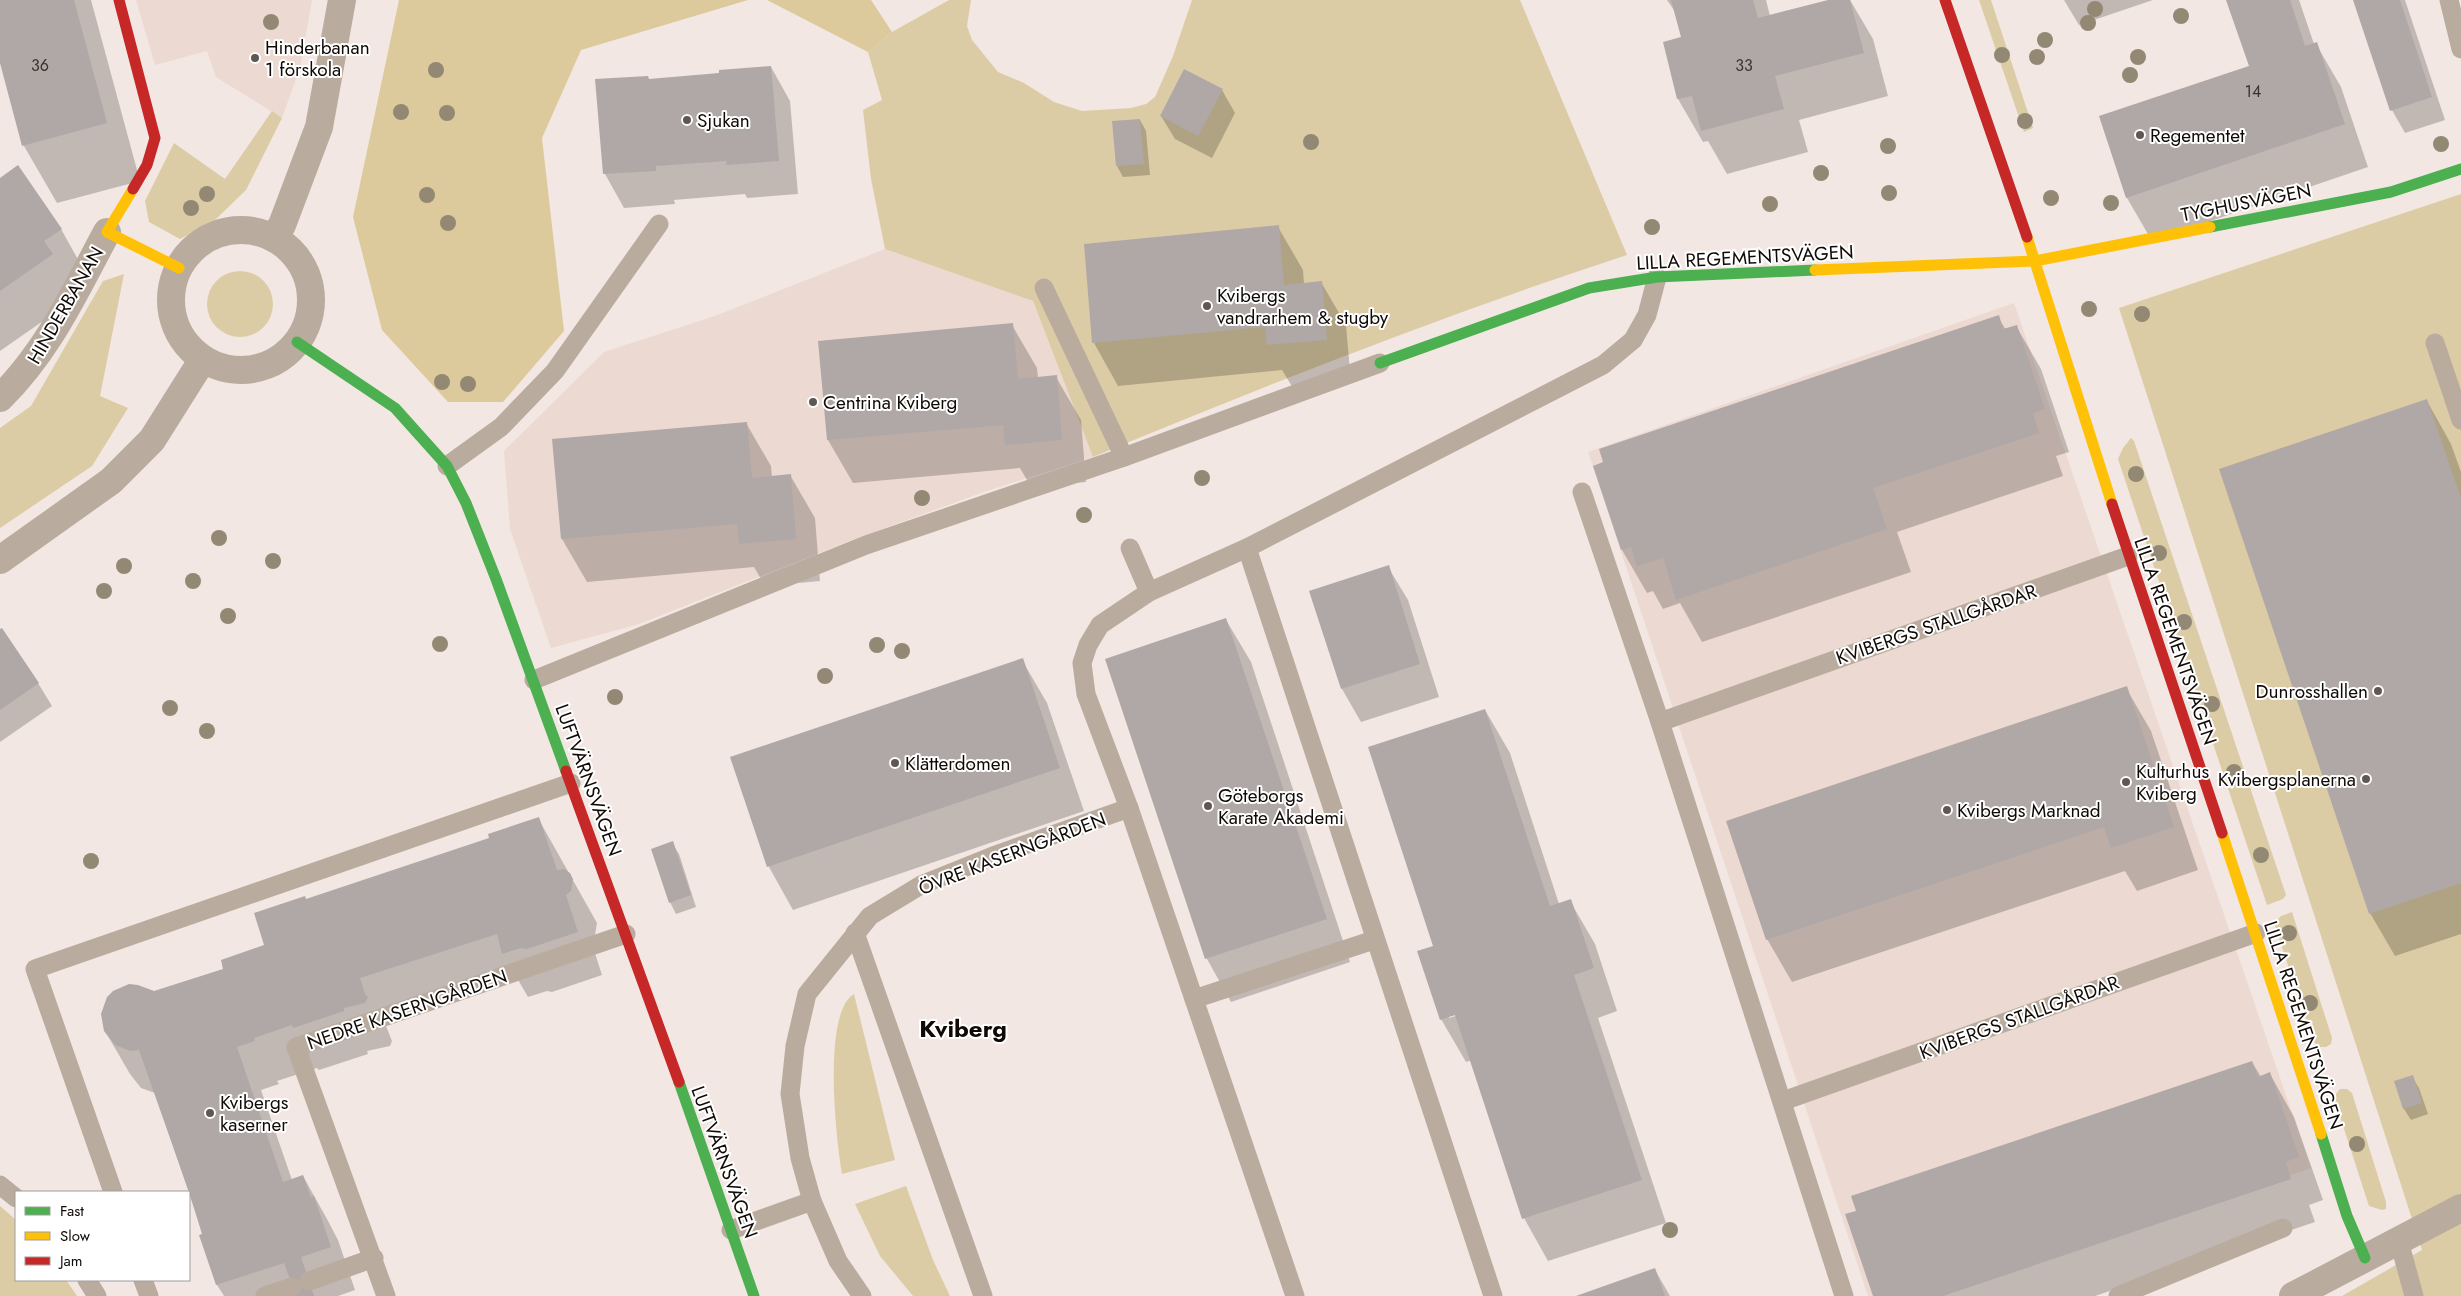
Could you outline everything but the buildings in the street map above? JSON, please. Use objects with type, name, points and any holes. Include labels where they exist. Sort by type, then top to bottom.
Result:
[{"type":"street","name":"HINDERBANAN","points":[[0,398],[20,378],[44,348],[107,232],[147,165],[155,138],[119,0]]},
{"type":"street","points":[[273,238],[282,225],[319,127],[342,0]]},
{"type":"street","name":"LILLA REGEMENTSVÄGEN","points":[[1945,0],[2035,260],[2128,556],[2256,932],[2347,1216],[2365,1258]]},
{"type":"street","name":"TYGHUSVÄGEN","points":[[2035,260],[2391,192],[2461,169]]},
{"type":"street","points":[[247,230],[273,238],[287,248],[299,261],[309,284],[310,302],[308,318],[297,342],[275,362],[254,369],[224,368],[203,359],[185,343],[172,314],[173,282],[179,268],[196,246],[220,233],[247,230]]},
{"type":"street","name":"HINDERBANAN","points":[[107,232],[179,268]]},
{"type":"street","name":"LILLA REGEMENTSVÄGEN","points":[[1380,363],[1589,288],[1657,277],[2035,260]]},
{"type":"street","name":"LUFTVÄRNSVÄGEN","points":[[297,342],[395,408],[447,466],[466,503],[534,680],[754,1296]]},
{"type":"street","points":[[0,560],[111,481],[152,440],[203,359]]},
{"type":"street","points":[[2293,1296],[2461,1208]]},
{"type":"lane","points":[[2450,0],[2461,49]]},
{"type":"lane","points":[[447,466],[502,428],[554,371],[659,224]]},
{"type":"lane","points":[[1295,1296],[1129,808],[1086,694],[1082,663],[1088,645],[1100,625],[1149,592],[1247,548],[1603,365],[1633,340],[1647,315],[1657,277]]},
{"type":"lane","points":[[1044,288],[1124,456]]},
{"type":"lane","points":[[2435,343],[2461,420]]},
{"type":"lane","points":[[534,680],[866,546],[1124,456],[1380,363]]},
{"type":"lane","points":[[1582,492],[1660,722],[1844,1296]]},
{"type":"lane","points":[[1130,548],[1149,592]]},
{"type":"lane","points":[[1247,548],[1492,1296]]},
{"type":"lane","name":"KVIBERGS STALLGÅRDAR","points":[[1660,722],[2128,556]]},
{"type":"lane","points":[[113,1191],[35,969],[571,783]]},
{"type":"lane","name":"ÖVRE KASERNGÅRDEN","points":[[862,1296],[838,1261],[812,1201],[800,1158],[790,1094],[795,1046],[807,994],[870,916],[921,885],[993,856],[1129,808]]},
{"type":"lane","name":"KVIBERGS STALLGÅRDAR","points":[[1782,1101],[2256,932]]},
{"type":"lane","name":"NEDRE KASERNGÅRDEN","points":[[386,1296],[374,1258],[296,1047],[626,934]]},
{"type":"lane","points":[[855,934],[983,1296]]},
{"type":"lane","points":[[1194,999],[1374,940]]},
{"type":"lane","points":[[0,1185],[15,1197]]},
{"type":"lane","points":[[731,1230],[812,1201]]},
{"type":"lane","points":[[2118,1296],[2283,1228]]},
{"type":"lane","points":[[2399,1241],[2414,1296]]},
{"type":"lane","points":[[265,1296],[374,1258]]},
{"type":"lane","points":[[88,1281],[97,1296]]},
{"type":"lane","points":[[143,1281],[149,1296]]},
{"type":"shaded area","name":"Hinderbanan 1 förskola","points":[[136,0],[312,0],[300,68],[282,118],[216,77],[207,51],[155,65]]},
{"type":"shaded area","points":[[399,0],[748,0],[581,50],[542,138],[564,331],[503,402],[448,402],[382,330],[353,217]]},
{"type":"shaded area","points":[[767,0],[871,0],[892,32],[868,52]]},
{"type":"shaded area","name":"Kvibergs vandrarhem & stugby","points":[[949,0],[971,0],[967,26],[972,40],[998,72],[1024,83],[1054,102],[1082,111],[1131,108],[1146,104],[1155,97],[1173,56],[1192,0],[1520,0],[1627,255],[1492,301],[1358,351],[1093,457],[1033,301],[885,249],[871,179],[863,110],[882,100],[868,52],[892,32]]},
{"type":"shaded area","points":[[1979,0],[1991,0],[2033,128],[2024,132]]},
{"type":"shaded area","points":[[272,111],[282,118],[246,190],[214,221],[180,239],[149,222],[145,201],[174,143],[225,179]]},
{"type":"shaded area","name":"Kvibergsplanerna","points":[[2461,194],[2461,1296],[2342,1296],[2422,1250],[2119,308]]},
{"type":"shaded area","name":"Centrina Kviberg","points":[[885,249],[1033,301],[1093,457],[984,492],[852,540],[639,624],[551,648],[510,529],[504,451],[604,352],[715,316]]},
{"type":"shaded area","points":[[240,271],[252,274],[263,281],[270,292],[273,304],[270,316],[263,327],[252,334],[240,337],[228,334],[217,327],[210,316],[207,304],[210,292],[217,281],[228,274]]},
{"type":"shaded area","points":[[124,274],[100,396],[128,408],[92,466],[0,528],[0,428],[31,406],[103,281]]},
{"type":"shaded area","name":"Kvibergs Marknad","points":[[2014,303],[2311,1168],[1943,1296],[1868,1296],[1588,452]]},
{"type":"shaded area","points":[[2131,438],[2134,441],[2286,895],[2283,899],[2267,905],[2118,459],[2123,448]]},
{"type":"shaded area","points":[[2292,912],[2332,1038],[2331,1044],[2326,1047],[2319,1047],[2313,1041],[2274,923],[2281,916]]},
{"type":"shaded area","points":[[854,994],[895,1160],[842,1174],[835,1107],[835,1050],[838,1025],[844,1006]]},
{"type":"shaded area","points":[[2340,1089],[2347,1089],[2352,1093],[2386,1202],[2386,1209],[2382,1210],[2369,1206],[2335,1101],[2336,1094]]},
{"type":"shaded area","points":[[906,1186],[933,1260],[950,1296],[913,1296],[880,1256],[855,1204]]},
{"type":"shaded area","points":[[0,1206],[15,1219],[15,1281],[67,1281],[77,1296],[0,1296]]},
{"type":"traffic: fast","points":[[2210,227],[2391,192],[2461,169]]},
{"type":"traffic: fast","points":[[1380,363],[1589,288],[1657,277],[1815,270]]},
{"type":"traffic: fast","points":[[297,342],[395,408],[447,466],[466,503],[496,579],[566,771]]},
{"type":"traffic: fast","points":[[679,1082],[754,1296]]},
{"type":"traffic: fast","points":[[2321,1134],[2347,1216],[2365,1258]]},
{"type":"traffic: slow","points":[[133,189],[107,232],[179,268]]},
{"type":"traffic: slow","points":[[1815,270],[2035,261],[2210,227]]},
{"type":"traffic: slow","points":[[2027,237],[2112,504]]},
{"type":"traffic: slow","points":[[2222,833],[2321,1134]]},
{"type":"traffic: jam","points":[[119,0],[155,138],[147,165],[133,189]]},
{"type":"traffic: jam","points":[[1945,0],[2027,237]]},
{"type":"traffic: jam","points":[[2112,504],[2222,833]]},
{"type":"traffic: jam","points":[[566,771],[679,1082]]},
{"type":"place","name":"Hinderbanan 1 förskola","points":[[255,58]]},
{"type":"place","name":"Sjukan","points":[[687,120]]},
{"type":"place","name":"Regementet","points":[[2140,135]]},
{"type":"place","name":"Kvibergs vandrarhem & stugby","points":[[1207,306]]},
{"type":"place","name":"Centrina Kviberg","points":[[813,402]]},
{"type":"place","name":"Dunrosshallen","points":[[2378,691]]},
{"type":"place","name":"Klätterdomen","points":[[895,763]]},
{"type":"place","name":"Kvibergsplanerna","points":[[2366,779]]},
{"type":"place","name":"Kulturhus Kviberg","points":[[2126,782]]},
{"type":"place","name":"Göteborgs Karate Akademi","points":[[1208,806]]},
{"type":"place","name":"Kvibergs Marknad","points":[[1947,810]]},
{"type":"place","name":"Kvibergs kaserner","points":[[210,1113]]},
{"type":"district","name":"Kviberg","points":[[963,1029]]}]
